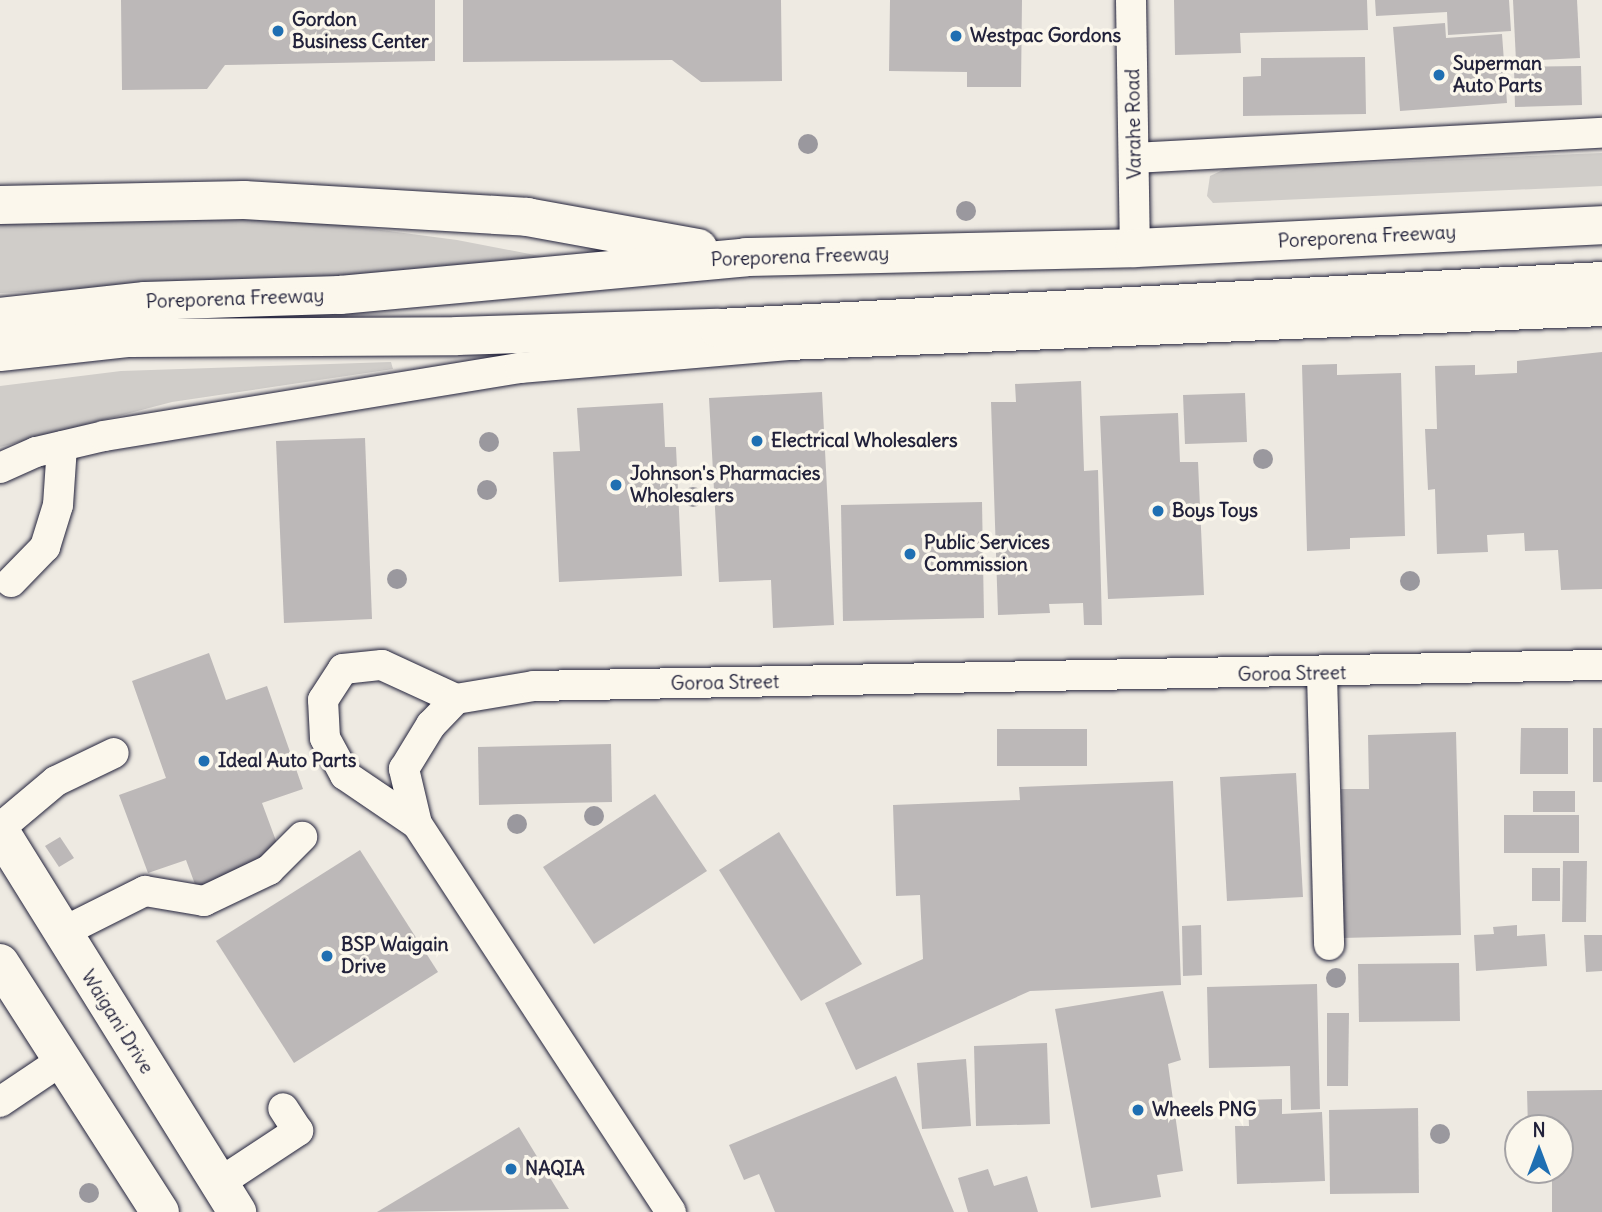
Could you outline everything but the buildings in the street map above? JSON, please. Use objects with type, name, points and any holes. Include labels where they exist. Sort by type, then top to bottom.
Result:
[{"type":"highway","points":[[0,205],[244,200],[527,217],[746,257]]},
{"type":"highway","name":"Poreporena Freeway","points":[[0,317],[145,301],[340,295],[746,257],[1135,248],[1602,225]]},
{"type":"highway","name":"Poreporena Freeway","points":[[0,352],[129,338],[457,336],[718,327],[912,327],[1602,281]]},
{"type":"highway","points":[[718,327],[912,327]]},
{"type":"highway","points":[[788,345],[854,328]]},
{"type":"highway","name":"Waigani Drive","points":[[0,830],[61,933],[228,1197]]},
{"type":"highway","points":[[0,964],[160,1212]]},
{"type":"street","name":"Varahe Road","points":[[1131,0],[1135,248]]},
{"type":"street","points":[[1135,158],[1602,133]]},
{"type":"street","points":[[0,468],[62,446],[335,395],[520,368],[788,345],[912,327],[1602,311]]},
{"type":"street","points":[[11,582],[45,547],[58,505],[62,446]]},
{"type":"street","points":[[417,824],[345,775],[325,738],[323,700],[343,669],[382,665],[456,699],[431,725],[404,769],[417,824],[671,1212]]},
{"type":"street","name":"Goroa Street","points":[[456,699],[534,686],[1322,674],[1602,666]]},
{"type":"street","points":[[1322,674],[1329,945]]},
{"type":"street","points":[[0,830],[56,781],[114,753]]},
{"type":"street","points":[[61,933],[145,891],[204,901],[269,870],[302,837]]},
{"type":"street","points":[[0,1102],[61,1061]]},
{"type":"street","points":[[228,1197],[298,1131],[283,1108]]},
{"type":"shaded area","points":[[1602,153],[1602,186],[1213,203],[1207,196],[1210,176],[1225,169]]},
{"type":"shaded area","points":[[275,216],[457,240],[613,270],[0,293],[0,220]]},
{"type":"shaded area","points":[[391,362],[393,369],[172,402],[0,447],[0,386],[121,371]]},
{"type":"place","name":"Gordon Business Center","points":[[278,31]]},
{"type":"place","name":"Westpac Gordons","points":[[956,36]]},
{"type":"place","name":"Superman Auto Parts","points":[[1439,75]]},
{"type":"place","name":"Electrical Wholesalers","points":[[757,441]]},
{"type":"place","name":"Johnson's Pharmacies Wholesalers","points":[[616,485]]},
{"type":"place","name":"Boys Toys","points":[[1158,511]]},
{"type":"place","name":"Public Services Commission","points":[[910,554]]},
{"type":"place","name":"Ideal Auto Parts","points":[[204,761]]},
{"type":"place","name":"BSP Waigain Drive","points":[[327,956]]},
{"type":"place","name":"Wheels PNG","points":[[1138,1110]]},
{"type":"place","name":"NAQIA","points":[[511,1169]]}]
